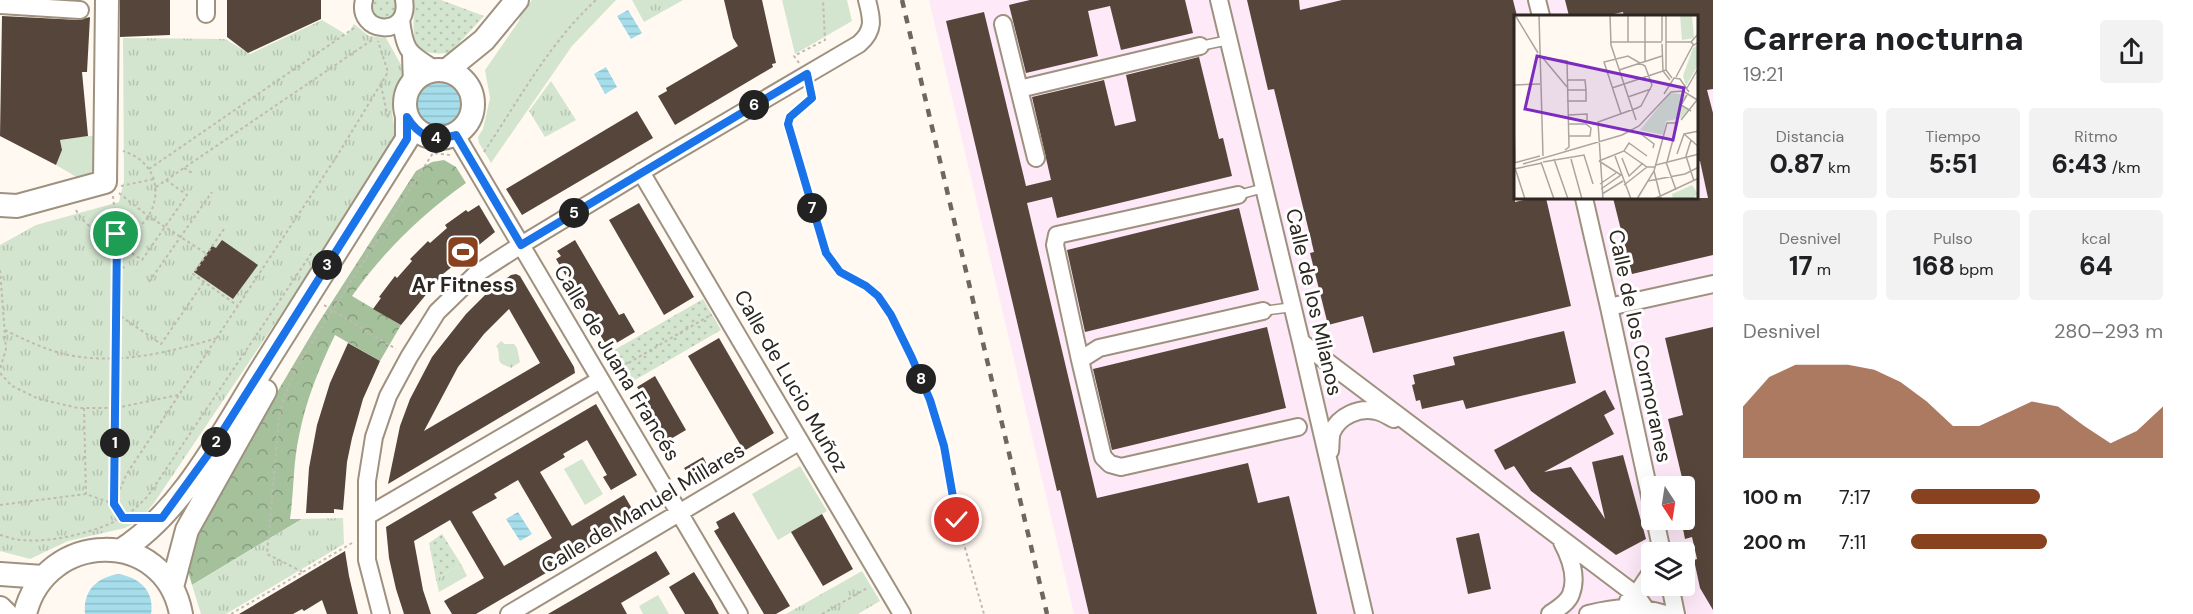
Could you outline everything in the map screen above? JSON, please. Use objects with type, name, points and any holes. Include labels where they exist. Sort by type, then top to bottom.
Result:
[{"type":"main road","points":[[6,210],[105,182],[107,0]]},
{"type":"main road","points":[[397,118],[405,105],[406,94],[420,76],[441,70],[484,40],[517,0]]},
{"type":"main road","points":[[471,90],[484,40]]},
{"type":"main road","points":[[397,118],[427,137],[444,139],[456,135],[465,128],[474,107],[471,90],[463,78],[441,70]]},
{"type":"main road","points":[[120,551],[141,538],[162,518],[207,456],[407,139],[397,118]]},
{"type":"main road","points":[[172,587],[187,530],[325,305],[409,155],[418,143],[427,137]]},
{"type":"main road","points":[[26,614],[34,589],[43,577],[59,563],[78,553],[99,549],[120,551],[150,564],[172,587],[181,614]]},
{"type":"main road","points":[[0,574],[43,577]]},
{"type":"main road","points":[[0,608],[6,614]]},
{"type":"street","points":[[364,0],[363,11],[367,20],[382,28],[395,24],[405,11],[404,0]]},
{"type":"street","points":[[381,614],[367,560],[367,481],[374,437],[388,396],[437,312],[476,274],[521,245],[859,44],[867,37],[871,28],[867,0]]},
{"type":"street","name":"Calle de los Milanos","points":[[1219,0],[1364,614]]},
{"type":"street","points":[[1537,0],[1541,15]]},
{"type":"street","points":[[0,5],[80,10]]},
{"type":"street","points":[[395,24],[411,55],[412,84]]},
{"type":"street","points":[[1003,24],[1036,158]]},
{"type":"street","points":[[1019,89],[1200,46]]},
{"type":"street","points":[[411,55],[441,70]]},
{"type":"street","name":"Calle de Juana Francés","points":[[456,135],[739,614]]},
{"type":"street","name":"Calle de Lucio Muñoz","points":[[641,172],[902,614]]},
{"type":"street","points":[[1238,195],[1057,235],[1055,245],[1103,457],[1110,464],[1121,467],[1298,427]]},
{"type":"street","name":"Calle de los Cormoranes","points":[[1584,200],[1646,476]]},
{"type":"street","points":[[1610,308],[1713,284]]},
{"type":"street","points":[[1080,360],[1099,348],[1263,311]]},
{"type":"street","points":[[1301,342],[1636,595],[1647,611]]},
{"type":"street","points":[[367,516],[600,380]]},
{"type":"street","points":[[1329,464],[1332,433],[1339,421],[1349,414],[1364,410],[1376,411],[1416,428]]},
{"type":"street","name":"Calle de Manuel Millares","points":[[509,614],[800,441]]},
{"type":"street","points":[[1550,614],[1564,604],[1571,594],[1573,575],[1571,558],[1558,536]]},
{"type":"street","points":[[1620,607],[1636,595],[1641,588]]},
{"type":"street","points":[[1673,596],[1677,614]]},
{"type":"street","points":[[1588,614],[1620,607],[1665,614]]},
{"type":"lane","points":[[1200,46],[1229,40]]},
{"type":"lane","points":[[1238,195],[1264,188]]},
{"type":"lane","points":[[1263,311],[1293,307]]},
{"type":"lane","points":[[1298,427],[1320,422]]},
{"type":"path","points":[[303,572],[267,555],[279,418],[283,400],[325,305],[433,153],[451,155],[462,165],[473,161],[485,150],[546,57],[596,0]]},
{"type":"path","points":[[823,0],[825,40],[794,56],[807,74],[812,98],[790,117],[788,124],[826,253],[840,272],[866,286],[878,296],[891,315],[930,400],[944,446],[957,520],[984,614]]},
{"type":"path","points":[[149,169],[367,20]]},
{"type":"path","points":[[114,504],[126,475],[337,156],[381,85],[388,72],[377,37],[156,187]]},
{"type":"path","points":[[381,85],[397,118]]},
{"type":"path","points":[[72,192],[79,216],[89,226],[102,232],[117,235],[136,228],[148,216],[156,201],[156,187],[149,169],[133,154],[120,150],[106,151]]},
{"type":"path","points":[[184,168],[192,173]]},
{"type":"path","points":[[112,188],[154,179]]},
{"type":"path","points":[[117,243],[142,260],[187,195],[166,180]]},
{"type":"path","points":[[112,188],[148,216],[207,254]]},
{"type":"path","points":[[112,188],[117,235],[114,504],[123,518]]},
{"type":"path","points":[[149,282],[212,192]]},
{"type":"path","points":[[189,280],[224,229]]},
{"type":"path","points":[[0,536],[24,541],[57,538],[100,528],[123,518],[148,496],[314,250]]},
{"type":"path","points":[[117,263],[126,269]]},
{"type":"path","points":[[0,270],[6,349],[0,371],[12,386],[39,399],[84,408],[116,408],[180,394]]},
{"type":"path","points":[[193,274],[238,306]]},
{"type":"path","points":[[117,313],[160,344],[204,282]]},
{"type":"path","points":[[325,305],[409,357]]},
{"type":"path","points":[[600,380],[722,308]]},
{"type":"path","points":[[4,330],[50,350],[74,356],[117,358],[144,356],[185,348],[217,338]]},
{"type":"path","points":[[84,408],[86,494]]},
{"type":"path","points":[[0,505],[86,494],[114,504]]},
{"type":"path","points":[[123,518],[132,518]]},
{"type":"path","points":[[231,614],[367,535]]},
{"type":"path","points":[[822,614],[882,580]]},
{"type":"shaded area","points":[[929,0],[1713,0],[1713,614],[1074,614]]},
{"type":"green space","points":[[373,0],[395,0],[398,7],[392,19],[379,20],[377,18],[371,8]]},
{"type":"green space","points":[[414,0],[441,0],[484,16],[450,53],[425,51],[415,40]]},
{"type":"green space","points":[[532,0],[616,0],[572,46],[491,163],[478,137],[483,129],[490,98],[485,70]]},
{"type":"green space","points":[[632,0],[683,0],[644,22]]},
{"type":"green space","points":[[782,0],[847,0],[852,21],[795,54]]},
{"type":"green space","points":[[322,20],[347,35],[354,24],[369,36],[386,38],[404,70],[394,91],[392,113],[395,131],[392,150],[154,503],[140,520],[125,528],[68,541],[30,559],[0,551],[0,245],[36,225],[119,202],[124,181],[123,38],[225,39],[250,54]]},
{"type":"green space","points":[[551,81],[576,120],[545,137],[529,111]]},
{"type":"green space","points":[[94,136],[95,168],[93,172],[78,178],[56,165],[62,150],[60,140]]},
{"type":"green space","points":[[444,160],[456,167],[466,183],[404,235],[352,296],[401,325],[380,361],[335,335],[318,372],[305,410],[296,457],[290,519],[302,519],[192,585],[188,571],[188,552],[250,438],[317,325],[416,171],[432,162]]},
{"type":"green space","points":[[703,299],[721,330],[623,387],[604,356]]},
{"type":"green space","points":[[501,341],[505,344],[514,344],[517,348],[520,362],[511,368],[499,360],[496,346]]},
{"type":"green space","points":[[582,459],[603,494],[585,505],[564,469]]},
{"type":"green space","points":[[800,466],[827,511],[778,540],[752,494]]},
{"type":"green space","points":[[343,518],[344,544],[226,614],[201,614],[192,585],[302,519]]},
{"type":"green space","points":[[442,534],[461,564],[436,579],[429,543]]},
{"type":"green space","points":[[461,564],[467,576],[439,592],[436,579]]},
{"type":"green space","points":[[862,571],[880,601],[858,614],[786,614]]},
{"type":"green space","points":[[658,595],[669,614],[643,614],[639,606]]},
{"type":"water","points":[[628,10],[642,33],[631,39],[617,16]]},
{"type":"water","points":[[606,67],[617,87],[605,94],[594,74]]},
{"type":"water","points":[[435,78],[445,78],[457,85],[464,97],[464,107],[457,119],[445,126],[435,126],[420,115],[416,107],[416,97],[427,82]]},
{"type":"water","points":[[518,512],[532,534],[520,541],[506,519]]},
{"type":"water","points":[[118,574],[133,578],[144,587],[150,598],[151,614],[85,614],[86,599],[92,587],[103,579]]},
{"type":"building","points":[[120,0],[170,0],[170,35],[120,37]]},
{"type":"building","points":[[227,0],[321,0],[321,19],[248,53],[227,37]]},
{"type":"building","points":[[724,0],[762,0],[776,63],[772,64],[773,67],[675,125],[658,96],[667,91],[666,88],[738,46],[733,38]]},
{"type":"building","points":[[1030,0],[1185,0],[1193,33],[1121,50],[1110,6],[1088,11],[1098,56],[1026,73],[1009,5]]},
{"type":"building","points":[[1247,0],[1299,0],[1300,10],[1342,0],[1513,0],[1517,15],[1514,15],[1514,200],[1515,202],[1546,200],[1571,306],[1373,353],[1363,316],[1328,325],[1310,253],[1314,252],[1274,89],[1268,90]]},
{"type":"building","points":[[1565,0],[1713,0],[1713,89],[1707,90],[1713,113],[1713,255],[1632,274],[1614,200],[1708,198],[1700,161],[1698,162],[1698,15],[1624,15],[1623,12],[1610,15],[1569,15]]},
{"type":"building","points":[[984,12],[1026,186],[1051,180],[1032,97],[1104,80],[1115,126],[1136,121],[1126,75],[1199,57],[1219,139],[1223,138],[1232,176],[1057,218],[1052,197],[1027,203],[1097,498],[1248,463],[1258,503],[1289,496],[1317,614],[1089,614],[1060,490],[1057,491],[946,21]]},
{"type":"building","points":[[2,16],[79,20],[90,17],[87,72],[82,72],[88,136],[60,140],[62,150],[56,165],[0,136]]},
{"type":"building","points":[[637,111],[653,138],[522,215],[506,189]]},
{"type":"building","points":[[639,203],[694,297],[664,315],[609,220]]},
{"type":"building","points":[[479,205],[495,232],[443,274],[401,325],[373,309],[395,276],[397,278],[412,261],[410,259],[428,241],[430,243],[447,228],[445,225],[466,210],[468,212]]},
{"type":"building","points":[[1239,208],[1259,290],[1085,332],[1067,250]]},
{"type":"building","points":[[222,240],[258,265],[233,299],[194,272],[212,246],[216,248]]},
{"type":"building","points":[[575,240],[619,315],[624,313],[635,332],[613,345],[610,340],[605,343],[556,259],[561,256],[557,251]]},
{"type":"building","points":[[511,275],[520,276],[574,367],[575,373],[388,484],[400,426],[410,399],[432,357],[466,314],[485,295]],"holes":[[[509,309],[540,363],[424,431],[458,367],[484,334]]]},
{"type":"building","points":[[1267,327],[1286,408],[1112,450],[1093,369]]},
{"type":"building","points":[[1713,327],[1713,610],[1700,588],[1695,565],[1697,559],[1695,542],[1692,537],[1685,539],[1683,530],[1695,530],[1695,476],[1682,476],[1668,419],[1683,415],[1665,338]]},
{"type":"building","points":[[1564,331],[1576,383],[1466,409],[1463,400],[1422,409],[1420,400],[1416,401],[1412,385],[1415,384],[1413,375],[1455,365],[1453,357]]},
{"type":"building","points":[[719,338],[774,433],[744,451],[688,356]]},
{"type":"building","points":[[348,343],[380,361],[363,399],[352,438],[347,462],[343,510],[334,509],[334,513],[306,513],[309,468],[317,425],[330,383]]},
{"type":"building","points":[[655,376],[686,430],[669,440],[665,435],[660,438],[635,395],[640,392],[637,387]]},
{"type":"building","points":[[1605,390],[1615,409],[1604,415],[1614,434],[1544,472],[1571,467],[1605,519],[1592,462],[1623,455],[1641,521],[1641,530],[1644,530],[1646,539],[1616,555],[1531,491],[1514,466],[1505,470],[1494,450]]},
{"type":"building","points":[[596,404],[637,475],[611,490],[603,477],[607,475],[587,440],[563,454],[565,457],[540,472],[572,526],[624,495],[638,519],[476,614],[452,614],[444,601],[484,578],[450,520],[414,541],[423,590],[431,614],[404,614],[389,558],[386,527]],"holes":[[[518,480],[552,538],[504,566],[472,512],[497,498],[494,494]]]},
{"type":"building","points":[[703,457],[710,470],[693,481],[684,468]]},
{"type":"building","points":[[734,512],[790,606],[776,614],[764,614],[714,531],[719,528],[716,522]]},
{"type":"building","points":[[822,514],[853,569],[823,586],[791,532]]},
{"type":"building","points":[[1479,533],[1491,589],[1468,594],[1456,538]]},
{"type":"building","points":[[345,551],[358,614],[327,614],[322,600],[304,611],[302,609],[293,614],[239,614]]},
{"type":"building","points":[[656,551],[670,574],[621,603],[627,614],[548,614]]},
{"type":"building","points":[[694,572],[719,614],[685,614],[669,587]]},
{"type":"railway","points":[[902,0],[1047,614]]},
{"type":"place","name":"Ar Fitness","points":[[463,252]]},
{"type":"route","points":[[116,234],[117,358],[114,504],[123,518],[162,518],[207,456],[407,139],[407,117],[418,133],[427,137],[444,139],[456,135],[521,245],[807,74],[812,98],[790,117],[788,124],[815,222],[826,253],[840,272],[866,286],[878,296],[891,315],[912,358],[930,400],[944,446],[957,520]]}]
